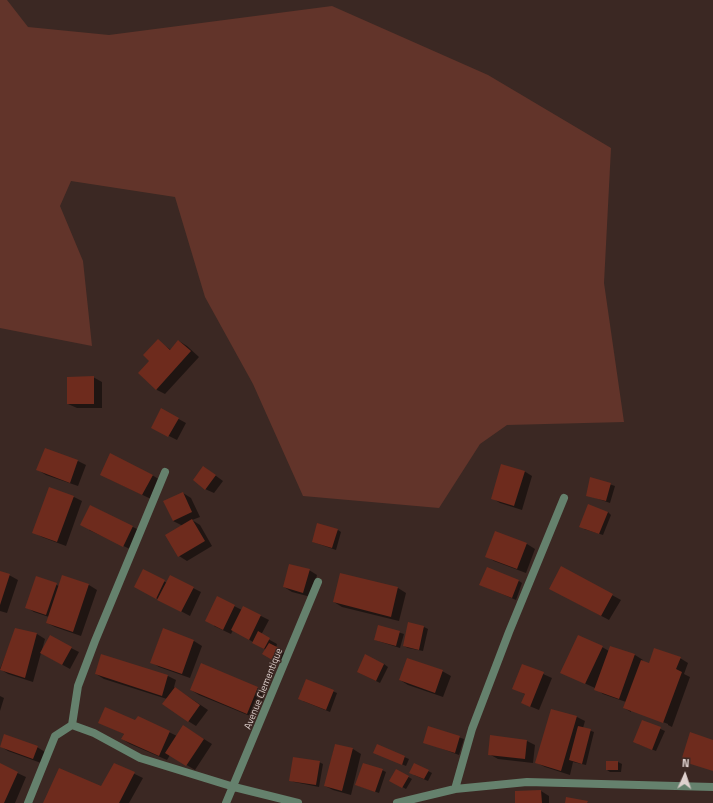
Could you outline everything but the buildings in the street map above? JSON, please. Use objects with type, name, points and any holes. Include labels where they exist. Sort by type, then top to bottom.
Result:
[{"type":"street","points":[[28,803],[55,736],[72,725],[78,686],[165,472]]},
{"type":"street","points":[[455,790],[472,730],[509,632],[564,498]]},
{"type":"street","name":"Avenue Clementique","points":[[226,803],[318,582]]},
{"type":"street","points":[[72,725],[94,733],[140,758],[298,803]]},
{"type":"street","points":[[397,803],[455,790],[526,782],[713,787]]},
{"type":"shaded area","points":[[0,0],[7,0],[28,27],[109,35],[332,6],[488,75],[611,148],[604,283],[624,422],[507,425],[480,444],[439,508],[303,496],[253,384],[205,297],[175,197],[71,181],[60,206],[83,261],[92,346],[0,328]]}]
